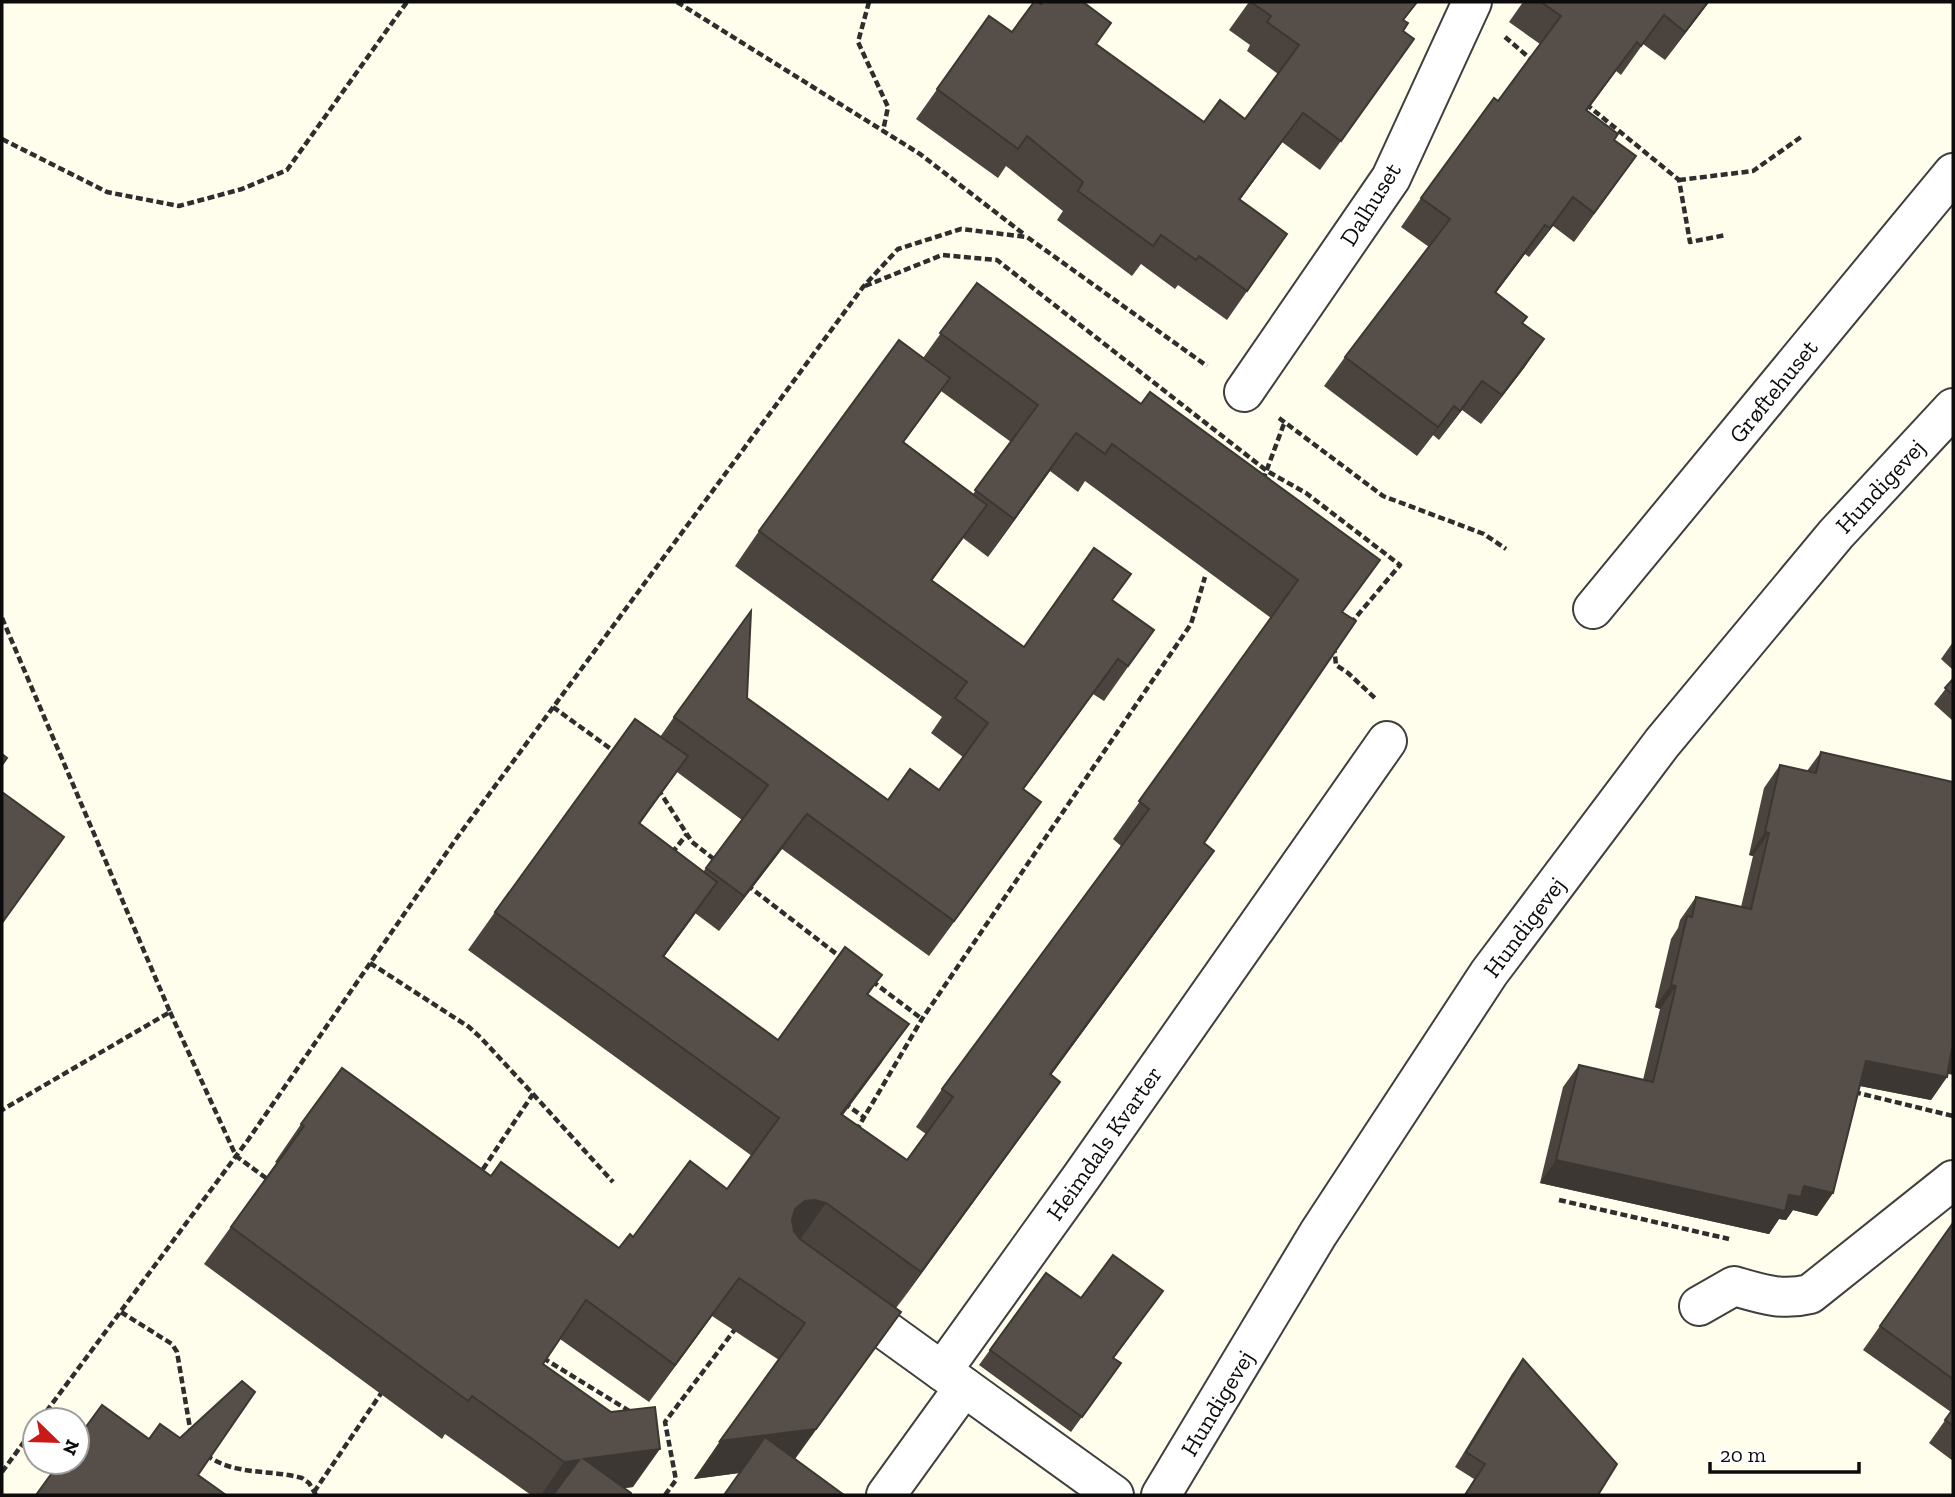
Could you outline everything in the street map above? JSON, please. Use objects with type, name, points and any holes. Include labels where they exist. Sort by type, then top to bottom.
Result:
[{"type":"street","name":"Dalhuset","points":[[1244,392],[1391,178],[1471,5]]},
{"type":"street","name":"Grøftehuset","points":[[1593,609],[1953,173]]},
{"type":"street","name":"Hundigevej","points":[[1161,1495],[1318,1234],[1489,973],[1662,743],[1836,534],[1953,408]]},
{"type":"street","name":"Heimdals Kvarter","points":[[886,1495],[953,1379],[1082,1175],[1387,741]]},
{"type":"street","points":[[1699,1306],[1734,1286],[1774,1297],[1792,1298],[1810,1294],[1953,1180]]},
{"type":"street","points":[[820,1283],[1114,1495]]},
{"type":"path","points":[[2,139],[107,192],[179,206],[242,189],[287,170],[407,2]]},
{"type":"path","points":[[677,2],[920,154],[1027,237],[1284,421],[1383,496],[1484,534],[1506,549]]},
{"type":"path","points":[[869,2],[858,42],[888,107],[883,131]]},
{"type":"path","points":[[1471,5],[1543,68]]},
{"type":"path","points":[[1585,103],[1679,180],[1690,242],[1726,234]]},
{"type":"path","points":[[1679,180],[1753,171],[1801,136]]},
{"type":"path","points":[[50,1406],[236,1156],[456,839],[863,287],[898,249],[961,229],[1027,237]]},
{"type":"path","points":[[863,287],[942,255],[997,260],[1267,471],[1306,493],[1400,565],[1350,625]]},
{"type":"path","points":[[1262,481],[1284,421]]},
{"type":"path","points":[[850,1139],[922,1019],[1191,624],[1205,576]]},
{"type":"path","points":[[2,618],[170,1012],[236,1156],[281,1189]]},
{"type":"path","points":[[1334,644],[1336,665],[1392,713],[1387,741]]},
{"type":"path","points":[[553,707],[619,754]]},
{"type":"path","points":[[652,778],[692,842],[725,868]]},
{"type":"path","points":[[670,855],[687,834]]},
{"type":"path","points":[[747,885],[845,960]]},
{"type":"path","points":[[370,963],[469,1027],[613,1182]]},
{"type":"path","points":[[867,977],[922,1019]]},
{"type":"path","points":[[2,1110],[170,1012]]},
{"type":"path","points":[[1846,1091],[1953,1116]]},
{"type":"path","points":[[474,1182],[533,1094]]},
{"type":"path","points":[[843,1101],[865,1118]]},
{"type":"path","points":[[1559,1200],[1736,1241]]},
{"type":"path","points":[[121,1312],[172,1344],[177,1352],[190,1431],[196,1444]]},
{"type":"path","points":[[665,1495],[676,1480],[665,1422],[738,1325]]},
{"type":"path","points":[[535,1353],[626,1411],[639,1415]]},
{"type":"path","points":[[201,1450],[219,1464],[233,1469],[302,1478],[314,1494],[389,1381]]},
{"type":"path","points":[[652,1418],[665,1422]]},
{"type":"path","points":[[2,1472],[21,1446]]},
{"type":"building","points":[[1034,2],[1083,2],[1111,23],[1096,44],[1204,122],[1220,100],[1245,119],[1299,45],[1267,22],[1271,16],[1251,2],[1417,2],[1403,20],[1408,23],[1403,31],[1414,39],[1341,141],[1303,113],[1239,199],[1287,234],[1247,291],[1199,256],[1196,260],[1161,235],[1153,246],[1078,191],[1083,182],[1027,136],[1018,149],[937,89],[989,16],[1012,32]]},
{"type":"building","points":[[1541,2],[1708,2],[1685,32],[1664,15],[1641,46],[1637,42],[1586,110],[1618,134],[1614,140],[1636,156],[1594,213],[1573,197],[1550,228],[1545,225],[1495,292],[1527,317],[1522,323],[1544,339],[1502,395],[1482,381],[1460,411],[1454,406],[1438,427],[1345,357],[1450,219],[1421,198],[1494,98],[1498,101],[1561,16]]},
{"type":"building","points":[[977,283],[1141,404],[1150,392],[1380,560],[1342,612],[1356,621],[1204,843],[1214,851],[1050,1074],[1060,1082],[921,1272],[826,1203],[805,1201],[795,1209],[792,1220],[794,1231],[800,1239],[901,1312],[816,1429],[720,1441],[805,1323],[739,1278],[675,1365],[586,1300],[543,1364],[611,1412],[655,1407],[660,1449],[584,1459],[631,1493],[630,1495],[553,1495],[579,1460],[564,1462],[472,1396],[468,1401],[231,1227],[342,1068],[491,1176],[501,1162],[619,1248],[630,1234],[633,1237],[690,1161],[727,1189],[779,1118],[495,912],[635,719],[688,756],[639,823],[717,882],[663,956],[778,1040],[845,947],[882,975],[867,994],[909,1024],[841,1114],[907,1160],[953,1097],[942,1089],[1149,809],[1139,801],[1298,580],[1112,444],[1105,454],[1076,433],[1014,519],[975,490],[1038,405],[940,333]]},
{"type":"building","points":[[899,340],[950,378],[903,442],[987,505],[931,580],[1024,647],[1094,548],[1131,574],[1112,600],[1154,630],[1128,666],[1118,659],[1023,789],[1041,802],[954,921],[807,814],[744,896],[706,868],[768,785],[674,717],[751,611],[747,698],[888,800],[910,769],[939,790],[988,723],[955,698],[967,682],[759,531]]},
{"type":"building","points":[[1953,679],[1953,695],[1945,688]]},
{"type":"building","points":[[1821,752],[1953,782],[1953,1048],[1947,1077],[1866,1061],[1833,1193],[1804,1186],[1801,1197],[1789,1195],[1785,1211],[1556,1160],[1579,1065],[1653,1082],[1676,986],[1671,985],[1687,916],[1692,917],[1696,897],[1751,909],[1769,833],[1765,832],[1780,765],[1816,773]]},
{"type":"building","points":[[2,792],[64,837],[2,923]]},
{"type":"building","points":[[1953,1223],[1953,1379],[1880,1326]]},
{"type":"building","points":[[1113,1255],[1163,1291],[1113,1358],[1121,1363],[1082,1417],[990,1350],[1046,1273],[1081,1298]]},
{"type":"building","points":[[1523,1359],[1617,1464],[1598,1495],[1465,1495],[1485,1464],[1466,1452]]},
{"type":"building","points":[[242,1381],[255,1392],[198,1475],[226,1495],[36,1495],[50,1476],[91,1476],[91,1420],[102,1405],[149,1439],[160,1424],[180,1438]]},
{"type":"building","points":[[1953,1409],[1953,1426],[1945,1420]]},
{"type":"building","points":[[765,1437],[844,1495],[724,1495]]}]
